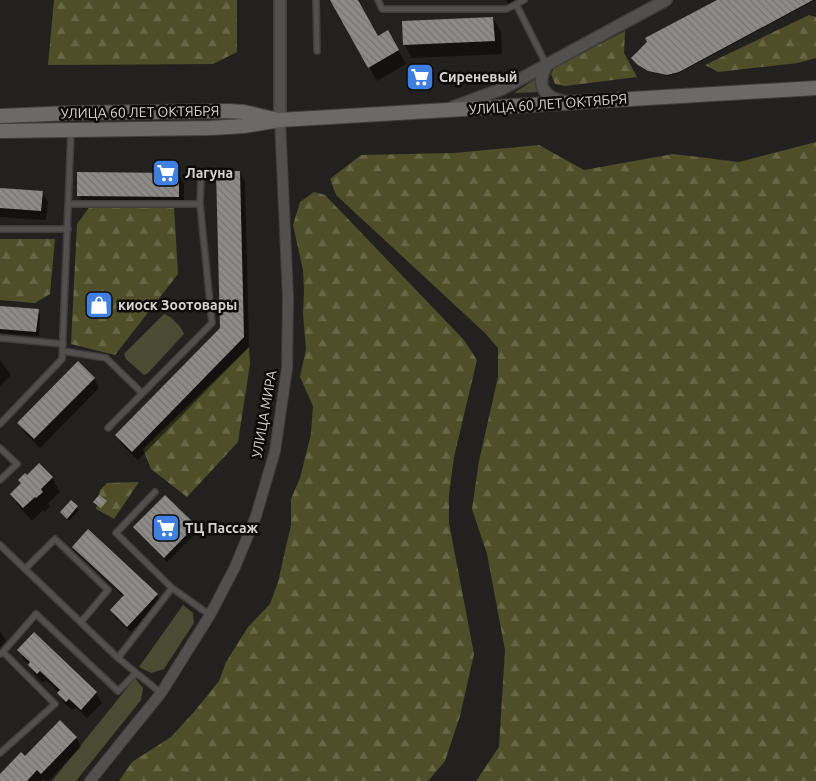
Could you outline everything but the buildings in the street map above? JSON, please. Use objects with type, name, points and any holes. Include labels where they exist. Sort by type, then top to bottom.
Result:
[{"type":"main road","name":"УЛИЦА 60 ЛЕТ ОКТЯБРЯ","points":[[0,131],[211,128],[244,126],[280,120],[509,108],[665,95],[816,88]]},
{"type":"main road","name":"УЛИЦА 60 ЛЕТ ОКТЯБРЯ","points":[[0,116],[228,111],[244,112],[280,120]]},
{"type":"main road","points":[[71,113],[71,130]]},
{"type":"street","name":"УЛИЦА МИРА","points":[[90,781],[161,693],[210,615],[235,567],[256,516],[275,451],[287,368],[288,297],[280,120],[280,0]]},
{"type":"street","points":[[441,112],[502,89],[666,0]]},
{"type":"street","points":[[547,65],[541,74],[541,82],[545,92],[553,99],[572,103]]},
{"type":"street","points":[[502,89],[496,99],[500,104],[509,108]]},
{"type":"lane","points":[[316,0],[317,51]]},
{"type":"lane","points":[[378,0],[382,9],[508,9],[524,0]]},
{"type":"lane","points":[[516,4],[547,65]]},
{"type":"lane","points":[[0,424],[62,359],[71,130]]},
{"type":"lane","points":[[108,428],[212,322],[200,204],[201,178]]},
{"type":"lane","points":[[69,204],[200,204]]},
{"type":"lane","points":[[0,229],[68,229]]},
{"type":"lane","points":[[0,338],[63,344]]},
{"type":"lane","points":[[63,351],[106,358],[142,393]]},
{"type":"lane","points":[[0,448],[17,464],[0,480]]},
{"type":"lane","points":[[155,492],[116,533],[172,588],[210,615]]},
{"type":"lane","points":[[24,569],[55,540],[108,590],[81,622]]},
{"type":"lane","points":[[0,545],[118,658],[161,693]]},
{"type":"lane","points":[[118,658],[172,588]]},
{"type":"lane","points":[[0,753],[55,704],[1,653],[36,614],[118,691],[136,673]]},
{"type":"green space","points":[[54,0],[237,0],[237,52],[213,64],[48,65]]},
{"type":"green space","points":[[809,15],[816,17],[816,58],[798,63],[718,72],[705,65]]},
{"type":"green space","points":[[625,31],[624,53],[637,77],[565,86],[555,84],[551,74],[554,68]]},
{"type":"green space","points":[[535,79],[538,92],[514,93]]},
{"type":"green space","points":[[816,142],[816,781],[476,781],[499,747],[505,650],[487,554],[472,509],[479,461],[498,377],[498,348],[485,333],[336,195],[330,179],[361,155],[454,153],[539,145],[584,170],[673,154],[739,162]]},
{"type":"green space","points":[[314,192],[325,195],[464,340],[477,360],[454,457],[449,494],[449,523],[474,654],[460,716],[445,761],[428,781],[119,781],[132,762],[171,737],[219,681],[226,662],[248,627],[270,604],[278,582],[291,525],[291,499],[300,478],[311,434],[313,406],[300,377],[306,349],[303,315],[303,270],[293,225],[300,202]]},
{"type":"green space","points":[[91,205],[174,206],[178,274],[115,355],[71,344],[77,224]]},
{"type":"green space","points":[[0,239],[55,239],[50,294],[35,303],[0,300]]},
{"type":"green space","points":[[164,314],[176,322],[184,334],[144,375],[126,359],[124,354]]},
{"type":"green space","points":[[249,347],[250,364],[238,442],[187,497],[151,469],[143,449]]},
{"type":"green space","points":[[139,482],[114,519],[96,509],[100,490],[107,483]]},
{"type":"green space","points":[[183,605],[193,613],[194,623],[164,669],[151,673],[139,667]]},
{"type":"green space","points":[[135,678],[143,688],[141,700],[76,781],[52,781]]},
{"type":"place","name":"Сиреневый","points":[[420,77]]},
{"type":"place","name":"Лагуна","points":[[166,173]]},
{"type":"place","name":"киоск Зоотовары","points":[[99,305]]},
{"type":"place","name":"ТЦ Пассаж","points":[[166,528]]}]
